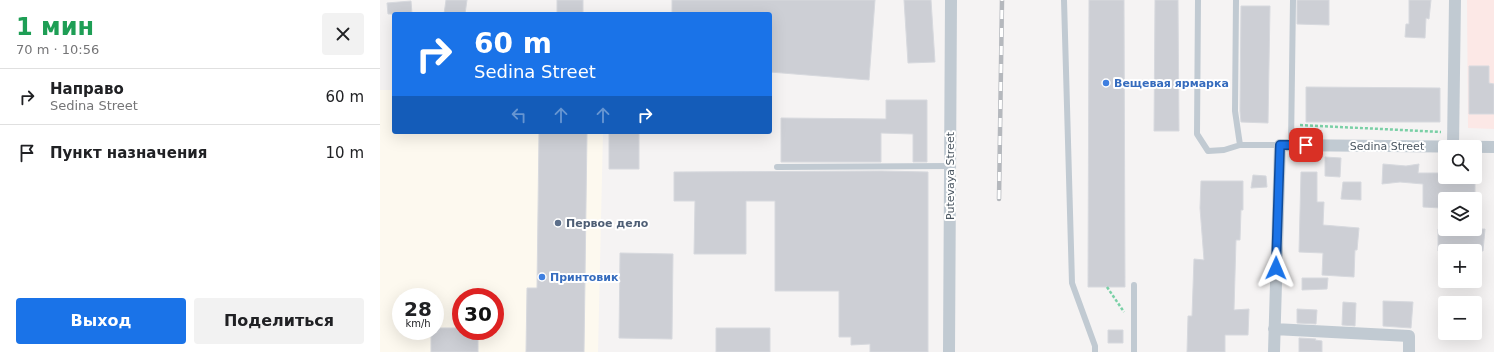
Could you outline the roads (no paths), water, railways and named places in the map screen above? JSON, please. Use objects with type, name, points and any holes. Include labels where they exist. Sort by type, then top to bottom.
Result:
[{"type":"street","name":"Putevaya Street","points":[[949,352],[951,0]]},
{"type":"street","points":[[1453,140],[1455,0]]},
{"type":"street","points":[[1274,352],[1274,329],[1286,145]]},
{"type":"street","name":"Sedina Street","points":[[1286,145],[1438,146]]},
{"type":"street","name":"Sedina Street","points":[[1482,147],[1494,147]]},
{"type":"street","points":[[1274,329],[1409,336],[1409,352]]},
{"type":"lane","points":[[1064,0],[1072,283],[1095,346],[1095,352]]},
{"type":"lane","points":[[1198,0],[1197,134],[1208,151],[1224,150],[1240,145],[1286,145],[1292,125],[1293,0]]},
{"type":"lane","points":[[1236,0],[1235,111],[1240,145]]},
{"type":"lane","points":[[777,167],[950,166]]},
{"type":"lane","points":[[1134,285],[1134,352]]},
{"type":"railway","points":[[999,199],[1002,0]]},
{"type":"place","name":"Вещевая ярмарка","points":[[1106,83]]},
{"type":"place","name":"Первое дело","points":[[558,223]]},
{"type":"place","name":"Принтовик","points":[[542,277]]}]
